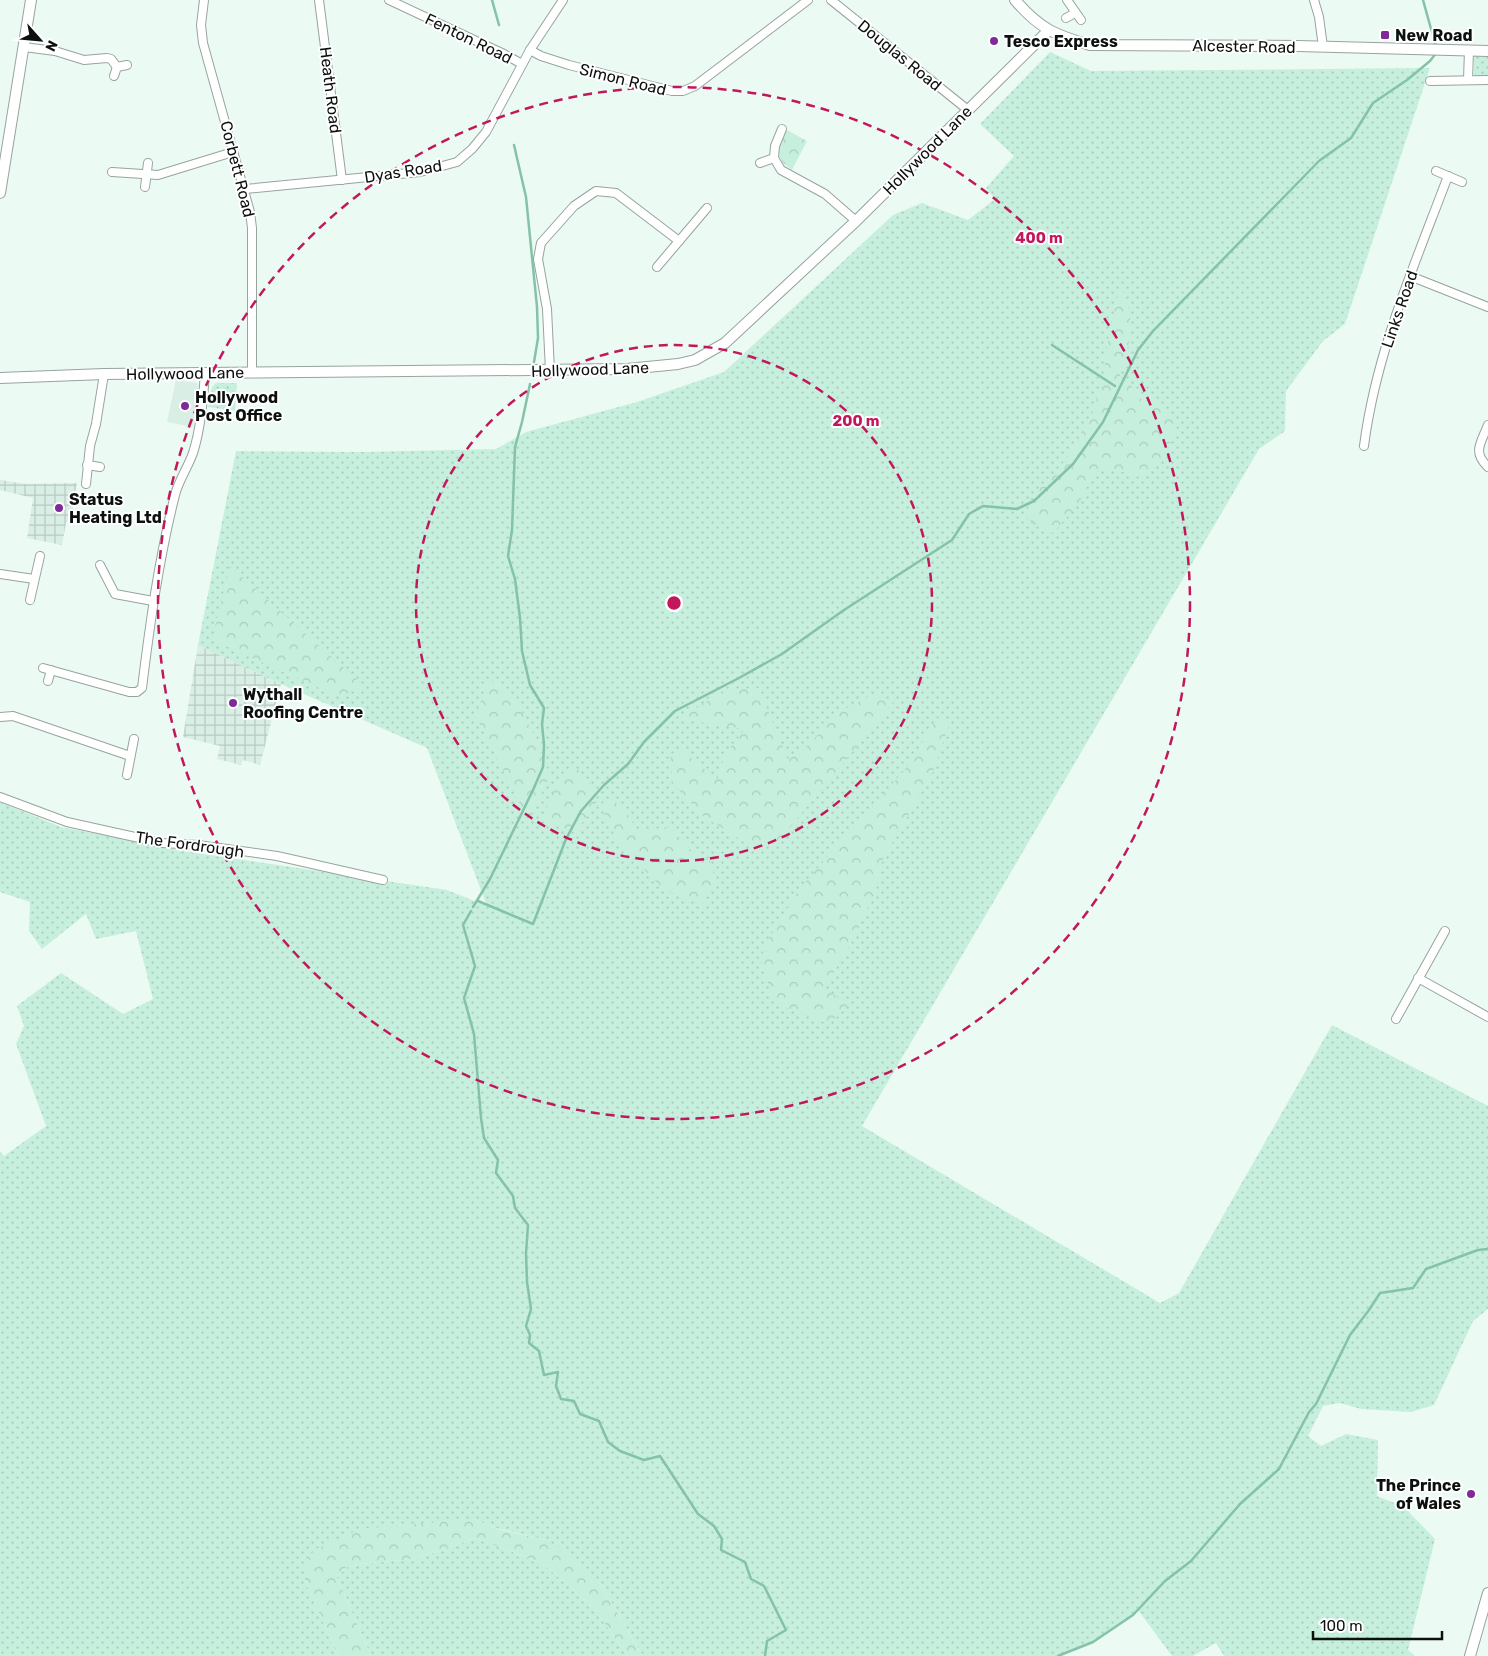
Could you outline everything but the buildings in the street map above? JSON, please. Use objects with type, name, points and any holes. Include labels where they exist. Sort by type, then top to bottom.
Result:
[{"type":"street","points":[[0,188],[31,0]]},
{"type":"street","name":"Corbett Road","points":[[204,0],[201,25],[203,43],[245,189],[252,228],[252,372]]},
{"type":"street","name":"Heath Road","points":[[319,0],[342,180]]},
{"type":"street","name":"Fenton Road","points":[[389,0],[502,52],[522,64]]},
{"type":"street","name":"Dyas Road","points":[[245,189],[420,172],[457,162],[472,149],[486,132],[530,50],[563,0]]},
{"type":"street","name":"Simon Road","points":[[530,50],[541,56],[569,65],[672,92],[683,91],[695,86],[808,0]]},
{"type":"street","name":"Douglas Road","points":[[831,0],[968,110]]},
{"type":"street","name":"Alcester Road","points":[[1015,0],[1048,31],[1090,45],[1488,51]]},
{"type":"street","points":[[1067,0],[1080,20]]},
{"type":"street","points":[[1314,0],[1319,18],[1323,48]]},
{"type":"street","points":[[1066,18],[1075,13]]},
{"type":"street","name":"Hollywood Lane","points":[[0,378],[104,374],[252,372],[550,371],[627,369],[678,364],[695,360],[726,343],[856,221],[1048,31]]},
{"type":"street","points":[[24,47],[51,50],[84,60],[107,58],[111,59],[117,67]]},
{"type":"street","points":[[1468,80],[1469,50]]},
{"type":"street","points":[[117,67],[127,65]]},
{"type":"street","points":[[114,76],[117,67]]},
{"type":"street","points":[[1430,81],[1488,80]]},
{"type":"street","points":[[782,129],[774,158],[781,170],[825,194],[856,221]]},
{"type":"street","points":[[112,172],[158,175],[233,152]]},
{"type":"street","points":[[760,163],[774,158]]},
{"type":"street","points":[[145,187],[148,163]]},
{"type":"street","points":[[1436,171],[1462,182]]},
{"type":"street","name":"Links Road","points":[[1364,446],[1372,401],[1386,343],[1448,176]]},
{"type":"street","points":[[550,371],[547,309],[538,259],[541,243],[574,206],[596,191],[616,193],[678,241]]},
{"type":"street","points":[[657,267],[707,208]]},
{"type":"street","points":[[1410,276],[1488,307]]},
{"type":"street","points":[[43,668],[129,692],[137,692],[142,688],[153,601],[175,492],[194,451],[202,408],[205,373]]},
{"type":"street","points":[[86,484],[90,446],[96,424],[104,374]]},
{"type":"street","points":[[1488,425],[1479,446],[1478,455],[1480,460],[1488,467]]},
{"type":"street","points":[[87,466],[100,467]]},
{"type":"street","points":[[30,600],[40,556]]},
{"type":"street","points":[[100,565],[115,594],[153,601]]},
{"type":"street","points":[[0,574],[34,579]]},
{"type":"street","points":[[48,681],[52,670]]},
{"type":"street","points":[[0,717],[13,716],[130,756]]},
{"type":"street","points":[[128,775],[134,739]]},
{"type":"street","name":"The Fordrough","points":[[0,797],[67,822],[162,843],[198,845],[277,856],[383,880]]},
{"type":"street","points":[[1396,1019],[1445,931]]},
{"type":"street","points":[[1418,978],[1488,1017]]},
{"type":"street","points":[[1470,1656],[1488,1593]]},
{"type":"shaded area","points":[[176,380],[197,383],[199,392],[193,427],[167,422]]},
{"type":"shaded area","points":[[0,480],[26,484],[77,483],[71,518],[66,523],[62,545],[27,538],[33,498],[0,490]]},
{"type":"shaded area","name":"Wythall Roofing Centre","points":[[198,645],[281,684],[260,765],[243,760],[241,765],[217,759],[220,746],[183,737]]},
{"type":"green space","points":[[1050,52],[1091,71],[1430,68],[1345,324],[1323,341],[1286,391],[1285,431],[1259,449],[862,1126],[1160,1303],[1179,1293],[1332,1025],[1488,1106],[1488,1309],[1473,1321],[1434,1405],[1411,1412],[1361,1409],[1340,1403],[1323,1406],[1308,1436],[1321,1446],[1346,1434],[1378,1440],[1377,1496],[1404,1507],[1435,1539],[1408,1650],[1415,1656],[1224,1656],[1216,1643],[1193,1656],[1172,1656],[1138,1610],[1093,1642],[1060,1656],[643,1656],[601,1585],[546,1540],[495,1528],[473,1519],[305,1581],[338,1656],[0,1656],[0,1151],[4,1156],[46,1126],[16,1044],[24,1026],[17,1006],[61,973],[123,1014],[153,999],[136,931],[96,939],[86,914],[42,949],[29,931],[30,902],[0,892],[0,802],[61,827],[197,853],[447,890],[487,906],[427,748],[281,684],[198,645],[236,451],[362,452],[496,449],[526,432],[637,402],[724,372],[893,215],[922,203],[968,220],[995,199],[986,188],[1014,156],[980,124]]},
{"type":"green space","points":[[1474,56],[1488,57],[1488,77],[1474,77]]},
{"type":"green space","points":[[787,130],[807,141],[792,170],[782,161],[779,152],[781,142]]},
{"type":"green space","points":[[1119,290],[1123,292],[1127,303],[1131,324],[1129,344],[1120,376],[1129,383],[1141,399],[1154,401],[1179,421],[1166,453],[1143,478],[1123,472],[1102,470],[1091,479],[1079,503],[1053,533],[1035,525],[1026,517],[1031,498],[1055,473],[1073,450],[1092,415],[1103,377],[1109,335]]},
{"type":"green space","points":[[216,383],[237,383],[235,411],[208,407],[212,387]]},
{"type":"green space","points":[[230,566],[364,686],[339,697],[212,640]]},
{"type":"green space","points":[[488,679],[512,694],[532,731],[550,775],[529,822],[476,716]]},
{"type":"green space","points":[[759,688],[788,760],[803,750],[841,711],[874,694],[894,701],[778,842],[751,846],[703,816],[673,784],[670,754],[683,751],[717,780],[725,754],[745,729],[679,719],[727,689]]},
{"type":"green space","points":[[937,718],[949,725],[932,774],[883,859],[876,889],[854,938],[824,989],[849,1004],[829,1024],[774,1003],[761,960],[765,945],[800,888],[908,766]]},
{"type":"green space","points":[[573,765],[589,781],[597,801],[576,832],[542,821],[556,783]]},
{"type":"green space","points":[[610,798],[626,811],[638,832],[669,827],[692,851],[711,862],[715,883],[702,905],[664,890],[619,844],[600,805]]},
{"type":"green space","points":[[473,1519],[497,1529],[546,1540],[568,1553],[601,1585],[643,1656],[628,1656],[593,1607],[542,1563],[475,1538],[415,1559],[358,1564],[345,1568],[337,1578],[371,1656],[338,1656],[305,1581],[305,1566],[314,1550],[360,1529]]},
{"type":"green space","points":[[475,1538],[542,1563],[593,1607],[628,1656],[371,1656],[337,1578],[345,1568],[358,1564],[415,1559]]},
{"type":"waterway","points":[[492,0],[499,25]]},
{"type":"waterway","points":[[1423,0],[1436,47]]},
{"type":"waterway","points":[[478,901],[533,924],[566,839],[581,811],[604,785],[628,764],[644,742],[675,711],[782,654],[844,610],[952,540],[969,514],[983,506],[1017,509],[1034,501],[1073,464],[1103,422],[1138,350],[1153,331],[1319,161],[1351,138],[1373,103],[1407,80],[1430,61],[1437,52]]},
{"type":"waterway","points":[[514,145],[526,197],[537,307],[538,338],[534,362]]},
{"type":"waterway","points":[[1052,345],[1115,386]]},
{"type":"waterway","points":[[473,907],[490,879],[543,767],[544,745],[542,724],[544,708],[530,685],[522,651],[515,579],[508,556],[512,530],[515,447],[530,384]]},
{"type":"waterway","points":[[471,911],[463,925],[475,966],[464,998],[474,1034],[484,1138],[498,1160],[496,1173],[513,1196],[515,1208],[528,1225],[526,1253],[527,1282],[531,1309],[526,1326],[530,1335],[529,1343],[539,1351],[544,1375],[558,1372],[556,1386],[561,1399],[574,1401],[580,1414],[599,1421],[608,1442],[620,1451],[644,1460],[660,1456],[698,1514],[714,1526],[722,1539],[721,1550],[745,1562],[751,1579],[764,1586],[786,1630],[767,1641],[765,1656]]},
{"type":"waterway","points":[[1058,1656],[1093,1642],[1133,1615],[1165,1581],[1191,1561],[1240,1504],[1279,1469],[1309,1412],[1316,1404],[1350,1335],[1380,1293],[1413,1288],[1426,1269],[1478,1250],[1488,1249]]},
{"type":"place","name":"New Road","points":[[1385,35]]},
{"type":"place","name":"Tesco Express","points":[[994,41]]},
{"type":"place","name":"Hollywood Post Office","points":[[185,406]]},
{"type":"place","name":"Status Heating Ltd","points":[[59,508]]},
{"type":"place","name":"Wythall Roofing Centre","points":[[233,703]]},
{"type":"place","name":"The Prince of Wales","points":[[1471,1494]]}]
